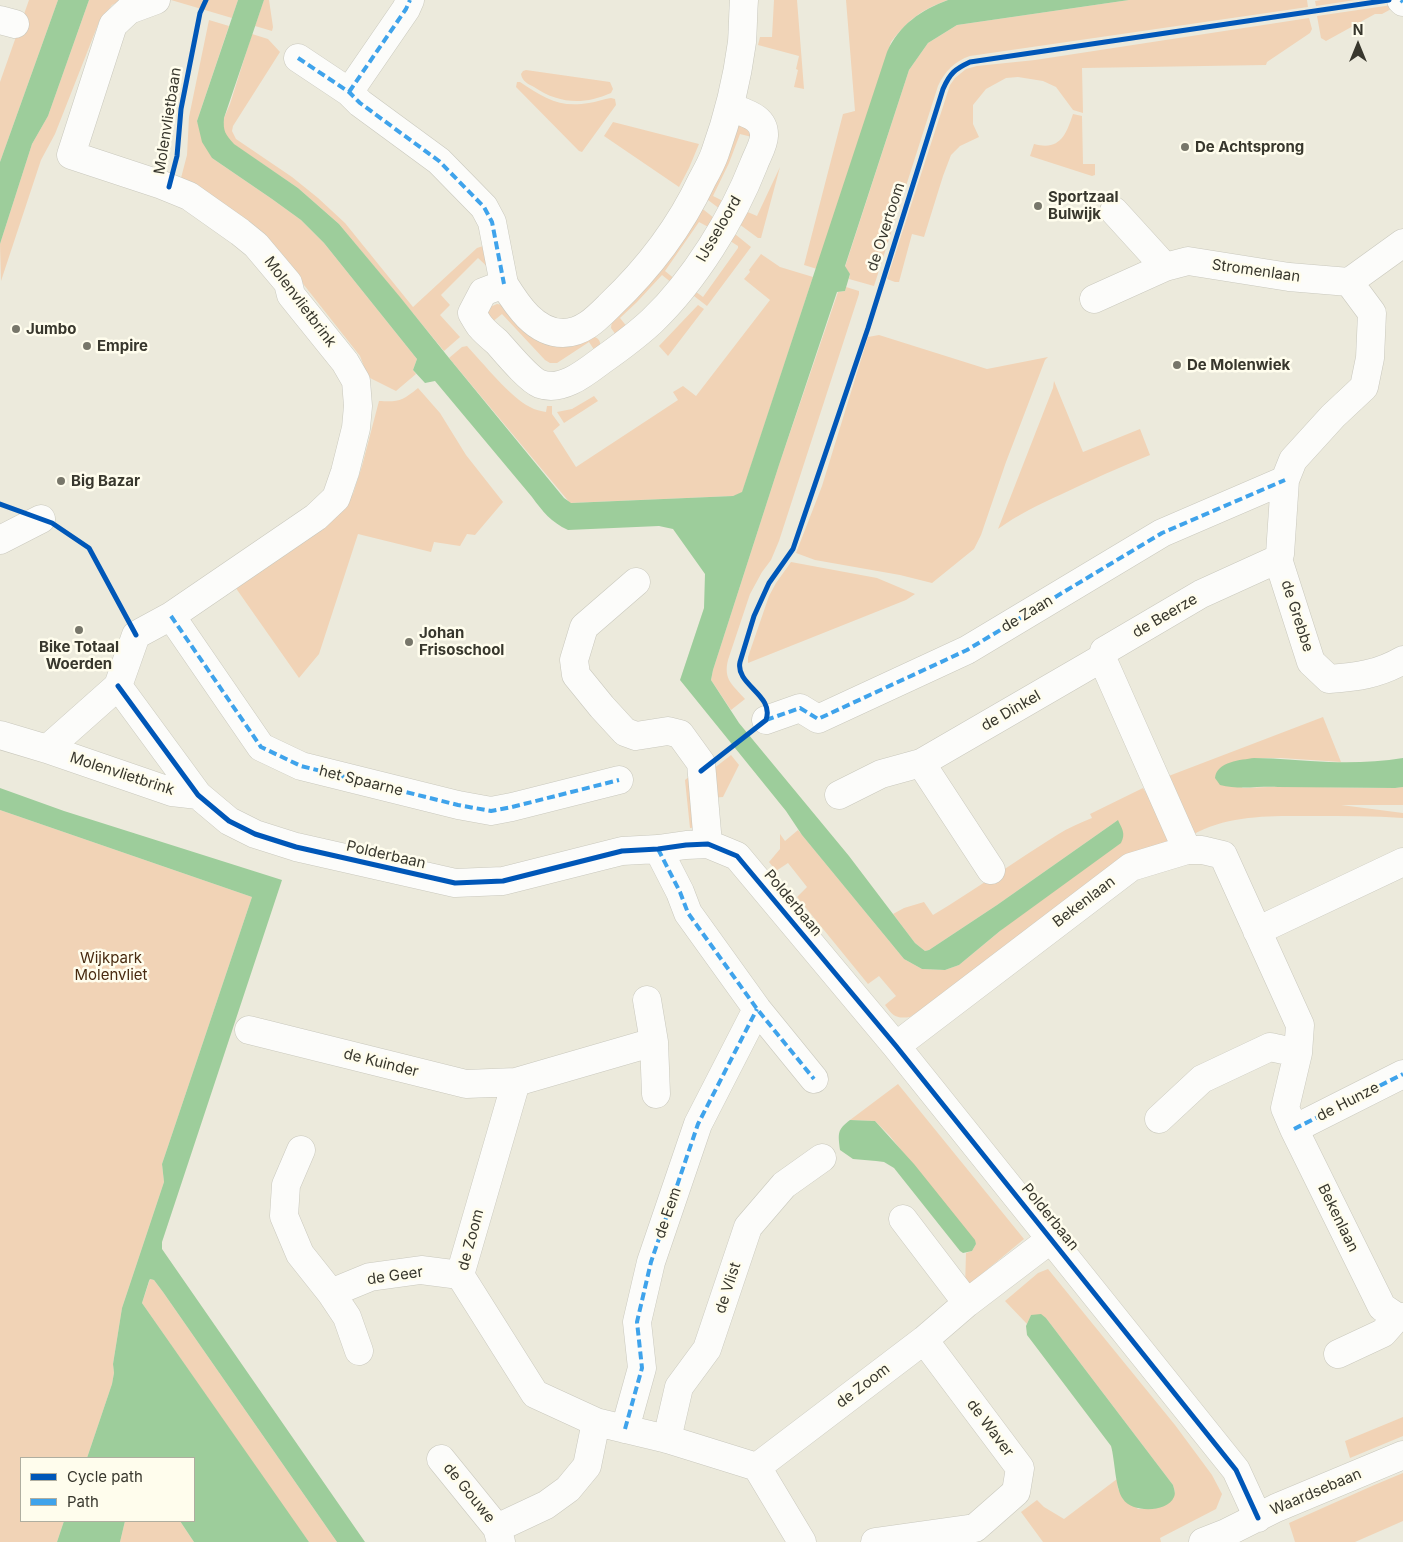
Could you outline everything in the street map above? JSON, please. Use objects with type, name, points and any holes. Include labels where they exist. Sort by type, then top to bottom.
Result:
[{"type":"street","name":"Molenvlietbrink","points":[[46,749],[118,686],[136,635],[171,616],[316,517],[336,498],[345,472],[356,428],[358,406],[356,381],[346,362],[291,296],[288,283],[256,245],[190,196],[72,155],[113,25],[129,10],[156,0]]},
{"type":"street","points":[[349,92],[406,9],[410,0]]},
{"type":"street","points":[[298,58],[349,92],[360,103],[439,161],[484,207],[492,222],[504,284],[516,304],[533,321],[548,331],[564,333],[584,329],[628,288],[660,252],[692,201],[714,155],[730,107],[742,42],[744,0]]},
{"type":"street","name":"IJsseloord","points":[[504,284],[483,292],[472,313],[479,325],[528,375],[540,384],[567,384],[590,370],[622,345],[652,321],[701,262],[727,220],[750,173],[765,137],[762,124],[754,116],[730,107]]},
{"type":"street","points":[[1114,211],[1165,267]]},
{"type":"street","points":[[1278,559],[1280,554],[1285,480],[1293,460],[1333,416],[1364,387],[1370,358],[1372,313],[1349,282],[1403,243]]},
{"type":"street","name":"Stromenlaan","points":[[1094,299],[1165,267],[1188,261],[1289,277],[1349,282]]},
{"type":"street","points":[[596,319],[622,345]]},
{"type":"street","name":"de Zaan","points":[[766,720],[800,708],[818,719],[967,650],[1162,533],[1285,480]]},
{"type":"street","points":[[0,540],[40,519]]},
{"type":"street","name":"de Beerze","points":[[1102,658],[1104,651],[1201,594],[1278,559]]},
{"type":"street","name":"de Grebbe","points":[[1278,559],[1311,662],[1329,680],[1358,677],[1391,667],[1403,660]]},
{"type":"street","points":[[636,582],[584,627],[574,660],[576,675],[602,707],[626,732],[636,736],[668,731],[680,734],[701,763],[708,844]]},
{"type":"street","name":"het Spaarne","points":[[171,616],[261,748],[301,766],[458,805],[491,811],[512,808],[619,780]]},
{"type":"street","points":[[1102,658],[1186,850]]},
{"type":"street","name":"de Dinkel","points":[[839,794],[880,774],[921,763],[1102,658]]},
{"type":"street","name":"Polderbaan","points":[[118,686],[198,795],[229,821],[255,834],[296,847],[456,883],[503,881],[622,851],[708,844],[737,856],[896,1046],[1236,1470],[1258,1518]]},
{"type":"street","name":"Molenvlietbrink","points":[[0,735],[172,792],[198,795]]},
{"type":"street","points":[[921,763],[991,870]]},
{"type":"street","points":[[658,849],[680,892],[688,913],[757,1009],[814,1079]]},
{"type":"street","name":"Bekenlaan","points":[[896,1046],[1131,868],[1186,850],[1202,850],[1223,854],[1300,1025],[1298,1053],[1285,1108],[1382,1307],[1400,1317]]},
{"type":"street","points":[[1257,931],[1403,862]]},
{"type":"street","points":[[647,1000],[654,1042],[656,1094]]},
{"type":"street","name":"de Eem","points":[[625,1429],[642,1368],[637,1322],[651,1262],[698,1124],[757,1009]]},
{"type":"street","name":"de Kuinder","points":[[248,1030],[466,1084],[516,1082]]},
{"type":"street","points":[[516,1082],[654,1042]]},
{"type":"street","points":[[1159,1119],[1202,1079],[1270,1047],[1298,1053]]},
{"type":"street","name":"de Hunze","points":[[1294,1129],[1403,1074]]},
{"type":"street","name":"de Zoom","points":[[516,1082],[460,1276],[535,1394],[596,1422],[666,1439],[757,1467],[924,1340],[967,1303],[1051,1238]]},
{"type":"street","points":[[301,1150],[286,1185],[284,1216],[300,1254],[332,1293],[347,1317],[359,1351]]},
{"type":"street","name":"de Vlist","points":[[666,1439],[679,1387],[707,1349],[748,1227],[784,1185],[822,1158]]},
{"type":"street","points":[[903,1219],[967,1303]]},
{"type":"street","name":"de Geer","points":[[332,1293],[370,1277],[421,1270],[460,1276]]},
{"type":"street","points":[[1338,1354],[1383,1333],[1400,1317]]},
{"type":"street","name":"de Waver","points":[[875,1542],[975,1528],[1016,1492],[1020,1468],[924,1340]]},
{"type":"street","name":"de Gouwe","points":[[441,1459],[499,1535],[568,1489],[587,1466],[596,1422]]},
{"type":"street","name":"Waardsebaan","points":[[1203,1542],[1276,1508],[1403,1455]]},
{"type":"street","points":[[757,1467],[802,1542]]},
{"type":"green space","points":[[29,0],[58,0],[0,162],[0,82]]},
{"type":"green space","points":[[89,0],[122,0],[112,5],[99,22],[55,134],[41,160],[1,281],[0,244],[32,144],[48,116]]},
{"type":"green space","points":[[171,0],[238,0],[232,18]]},
{"type":"green space","points":[[264,0],[269,0],[272,31],[255,26]]},
{"type":"green space","points":[[774,0],[797,0],[804,89],[794,87],[799,56],[758,45],[760,37],[772,37]]},
{"type":"green space","points":[[846,0],[948,0],[916,16],[891,42],[817,269],[804,265],[843,114],[855,111]]},
{"type":"green space","points":[[1129,0],[1307,0],[1308,7],[970,56],[960,61],[947,71],[938,86],[874,286],[849,279],[850,274],[845,267],[909,70],[928,43],[957,25]]},
{"type":"green space","points":[[1355,0],[1316,6],[1315,1]]},
{"type":"green space","points":[[1392,5],[1393,8],[1382,14],[1375,14],[1326,41],[1321,38],[1317,16]]},
{"type":"green space","points":[[1309,18],[1312,29],[1310,33],[1267,62],[1266,65],[1082,68],[1083,113],[1073,110],[1056,87],[1043,81],[1018,77],[1006,78],[986,89],[973,105],[973,124],[979,137],[960,146],[951,155],[924,237],[912,234],[899,282],[887,279],[950,85],[966,69]]},
{"type":"green space","points":[[209,20],[229,26],[197,121],[212,158],[301,220],[324,243],[417,359],[413,370],[416,374],[396,391],[368,377],[360,356],[289,266],[202,191],[181,178],[187,155],[189,117]]},
{"type":"green space","points":[[252,34],[268,39],[280,52],[233,126],[232,131],[236,139],[292,177],[345,223],[413,307],[477,248],[483,246],[493,272],[478,258],[441,295],[450,305],[440,315],[460,337],[444,351],[339,224],[298,188],[233,144],[225,135],[224,118]]},
{"type":"green space","points":[[526,70],[610,82],[613,89],[611,93],[591,100],[562,100],[543,93],[526,82],[521,74]]},
{"type":"green space","points":[[517,82],[544,97],[560,103],[592,103],[611,98],[615,99],[616,105],[582,152],[516,87]]},
{"type":"green space","points":[[1073,114],[1082,116],[1083,164],[1095,164],[1095,175],[1092,176],[1030,156],[1034,144],[1050,145],[1061,140],[1068,129]]},
{"type":"green space","points":[[613,122],[699,144],[679,187],[604,136]]},
{"type":"green space","points":[[736,124],[749,124],[752,137],[740,134],[713,196],[725,202],[724,212],[704,197]]},
{"type":"green space","points":[[780,167],[761,238],[758,238],[735,221],[743,210],[757,216]]},
{"type":"green space","points":[[699,206],[719,222],[712,229],[699,222],[665,271],[676,280],[672,283],[662,275],[620,318],[628,328],[616,335],[611,328],[612,320]]},
{"type":"green space","points":[[730,230],[751,247],[707,306],[690,293],[692,289],[703,297],[738,248],[738,246],[727,239]]},
{"type":"green space","points":[[761,254],[780,267],[813,277],[742,493],[733,496],[570,503],[449,358],[462,347],[467,346],[506,388],[522,402],[534,409],[546,412],[547,406],[552,406],[552,414],[560,425],[553,431],[576,467],[678,400],[673,392],[683,386],[696,396],[770,300],[744,279]]},
{"type":"green space","points":[[846,287],[859,291],[859,294],[779,541],[771,560],[750,594],[728,660],[727,673],[730,682],[745,699],[731,710],[711,680],[713,670],[779,465],[838,292],[845,291]]},
{"type":"green space","points":[[497,304],[595,337],[600,342],[597,354],[589,342],[557,363],[550,363],[502,314],[491,323],[487,313],[490,307]]},
{"type":"green space","points":[[698,305],[704,309],[668,356],[659,346]]},
{"type":"green space","points":[[879,335],[987,369],[1048,357],[1045,360],[1006,462],[981,535],[974,549],[932,583],[900,575],[815,560],[796,553],[822,486],[868,337]]},
{"type":"green space","points":[[1054,381],[1083,452],[1140,429],[1150,455],[1045,502],[1021,514],[998,529],[1053,388]]},
{"type":"green space","points":[[418,388],[440,413],[466,455],[503,502],[475,535],[467,534],[460,546],[434,542],[431,552],[358,534],[319,654],[299,678],[233,584],[329,517],[353,494],[379,401],[400,400]]},
{"type":"green space","points":[[594,396],[598,401],[564,423],[557,412],[572,409]]},
{"type":"green space","points":[[791,562],[877,578],[915,594],[906,600],[748,663],[748,657],[769,596]]},
{"type":"green space","points":[[1323,717],[1341,762],[1254,758],[1242,788],[1403,787],[1403,805],[1341,805],[1403,813],[1403,818],[1283,816],[1252,818],[1221,823],[1192,835],[1166,777]]},
{"type":"green space","points":[[731,755],[739,765],[723,797],[710,798],[708,773]]},
{"type":"green space","points":[[695,772],[700,827],[690,828],[685,780]]},
{"type":"green space","points":[[1143,788],[1168,839],[1167,847],[910,1017],[901,1018],[890,1012],[885,1005],[896,996],[879,976],[868,984],[797,897],[807,887],[788,863],[776,871],[769,862],[780,849],[780,834],[785,841],[798,830],[904,959],[922,969],[945,970],[959,965],[1000,931],[1118,820],[929,950],[925,951],[915,943],[893,914],[904,908],[924,902],[933,915],[1057,835],[1092,818],[1090,814]]},
{"type":"green space","name":"Wijkpark Molenvliet","points":[[0,810],[252,897],[162,1164],[164,1182],[122,1308],[113,1364],[112,1384],[87,1457],[20,1457],[20,1522],[64,1522],[57,1542],[0,1542]]},
{"type":"green space","points":[[898,1084],[1024,1239],[965,1288],[966,1253],[972,1251],[976,1244],[889,1135],[875,1121],[850,1120]]},
{"type":"green space","points":[[1048,1269],[1175,1425],[1212,1475],[1222,1494],[1216,1509],[1160,1538],[1161,1542],[1043,1542],[1021,1512],[1037,1500],[1044,1507],[1064,1519],[1117,1479],[1118,1489],[1138,1509],[1158,1508],[1175,1492],[1173,1485],[1046,1318],[1031,1315],[1027,1324],[1005,1301],[1038,1273]]},
{"type":"green space","points":[[150,1279],[154,1280],[163,1292],[337,1542],[309,1542],[294,1522],[142,1303]]},
{"type":"green space","points":[[1403,1417],[1403,1436],[1350,1458],[1345,1441]]},
{"type":"green space","points":[[1403,1473],[1403,1521],[1355,1542],[1295,1542],[1289,1523]]},
{"type":"green space","points":[[125,1522],[181,1522],[194,1542],[120,1542]]},
{"type":"shaded area","points":[[58,0],[89,0],[48,116],[32,144],[0,244],[0,162]]},
{"type":"shaded area","points":[[238,0],[264,0],[224,118],[224,129],[227,135],[234,144],[298,188],[339,224],[564,498],[571,503],[733,496],[742,492],[887,52],[904,26],[920,14],[948,0],[1129,0],[957,25],[928,43],[909,70],[845,266],[850,274],[845,291],[837,292],[779,465],[711,680],[739,723],[849,856],[915,943],[925,951],[997,905],[1118,820],[1123,834],[1121,843],[1000,931],[959,965],[945,970],[922,969],[904,959],[802,835],[786,811],[680,680],[704,608],[705,574],[673,529],[659,526],[568,530],[552,520],[435,381],[425,383],[413,370],[417,359],[324,243],[301,220],[212,158],[202,142],[197,121]]},
{"type":"shaded area","points":[[1254,758],[1347,762],[1403,758],[1403,787],[1249,788],[1220,785],[1215,778],[1220,768],[1230,762]]},
{"type":"shaded area","points":[[0,788],[64,811],[282,880],[162,1242],[162,1249],[365,1542],[337,1542],[154,1280],[150,1279],[142,1303],[309,1542],[194,1542],[181,1522],[195,1522],[195,1457],[87,1457],[112,1384],[113,1364],[122,1308],[164,1182],[162,1164],[252,897],[0,810]]},
{"type":"shaded area","points":[[850,1120],[875,1121],[914,1164],[975,1240],[976,1244],[972,1251],[963,1253],[960,1251],[894,1168],[884,1162],[853,1159],[840,1150],[839,1132]]},
{"type":"shaded area","points":[[1041,1314],[1046,1318],[1173,1485],[1174,1497],[1164,1506],[1141,1509],[1127,1504],[1123,1499],[1118,1488],[1111,1446],[1027,1335],[1026,1326],[1031,1315]]},
{"type":"shaded area","points":[[64,1522],[125,1522],[120,1542],[57,1542]]},
{"type":"marked path","points":[[349,92],[406,9],[410,0]]},
{"type":"marked path","points":[[298,58],[349,92],[360,103],[439,161],[484,207],[492,222],[504,284]]},
{"type":"marked path","points":[[766,720],[800,708],[818,719],[967,650],[1162,533],[1285,480]]},
{"type":"marked path","points":[[171,616],[261,747],[301,766],[458,805],[491,811],[619,780]]},
{"type":"marked path","points":[[658,849],[680,892],[688,913],[757,1009],[814,1079]]},
{"type":"marked path","points":[[625,1429],[642,1368],[637,1322],[651,1262],[698,1124],[757,1009]]},
{"type":"marked path","points":[[1294,1129],[1403,1074]]},
{"type":"cycle path","name":"Molenvlietbaan","points":[[169,187],[177,156],[181,109],[200,13],[206,0]]},
{"type":"cycle path","name":"de Overtoom","points":[[701,771],[766,720],[767,711],[765,704],[743,677],[740,670],[740,662],[754,616],[769,583],[793,549],[868,328],[943,89],[951,75],[957,69],[970,62],[1389,0]]},
{"type":"cycle path","points":[[0,504],[52,523],[89,548],[136,635]]},
{"type":"cycle path","points":[[118,686],[198,795],[229,821],[255,834],[296,847],[455,883],[503,881],[622,851],[708,844],[737,856],[896,1046],[1236,1470],[1258,1518]]},
{"type":"place","name":"De Achtsprong","points":[[1185,147]]},
{"type":"place","name":"Sportzaal Bulwijk","points":[[1038,206]]},
{"type":"place","name":"Jumbo","points":[[16,329]]},
{"type":"place","name":"Empire","points":[[87,346]]},
{"type":"place","name":"De Molenwiek","points":[[1177,365]]},
{"type":"place","name":"Big Bazar","points":[[61,481]]},
{"type":"place","name":"Bike Totaal Woerden","points":[[79,630]]},
{"type":"place","name":"Johan Frisoschool","points":[[409,642]]}]
